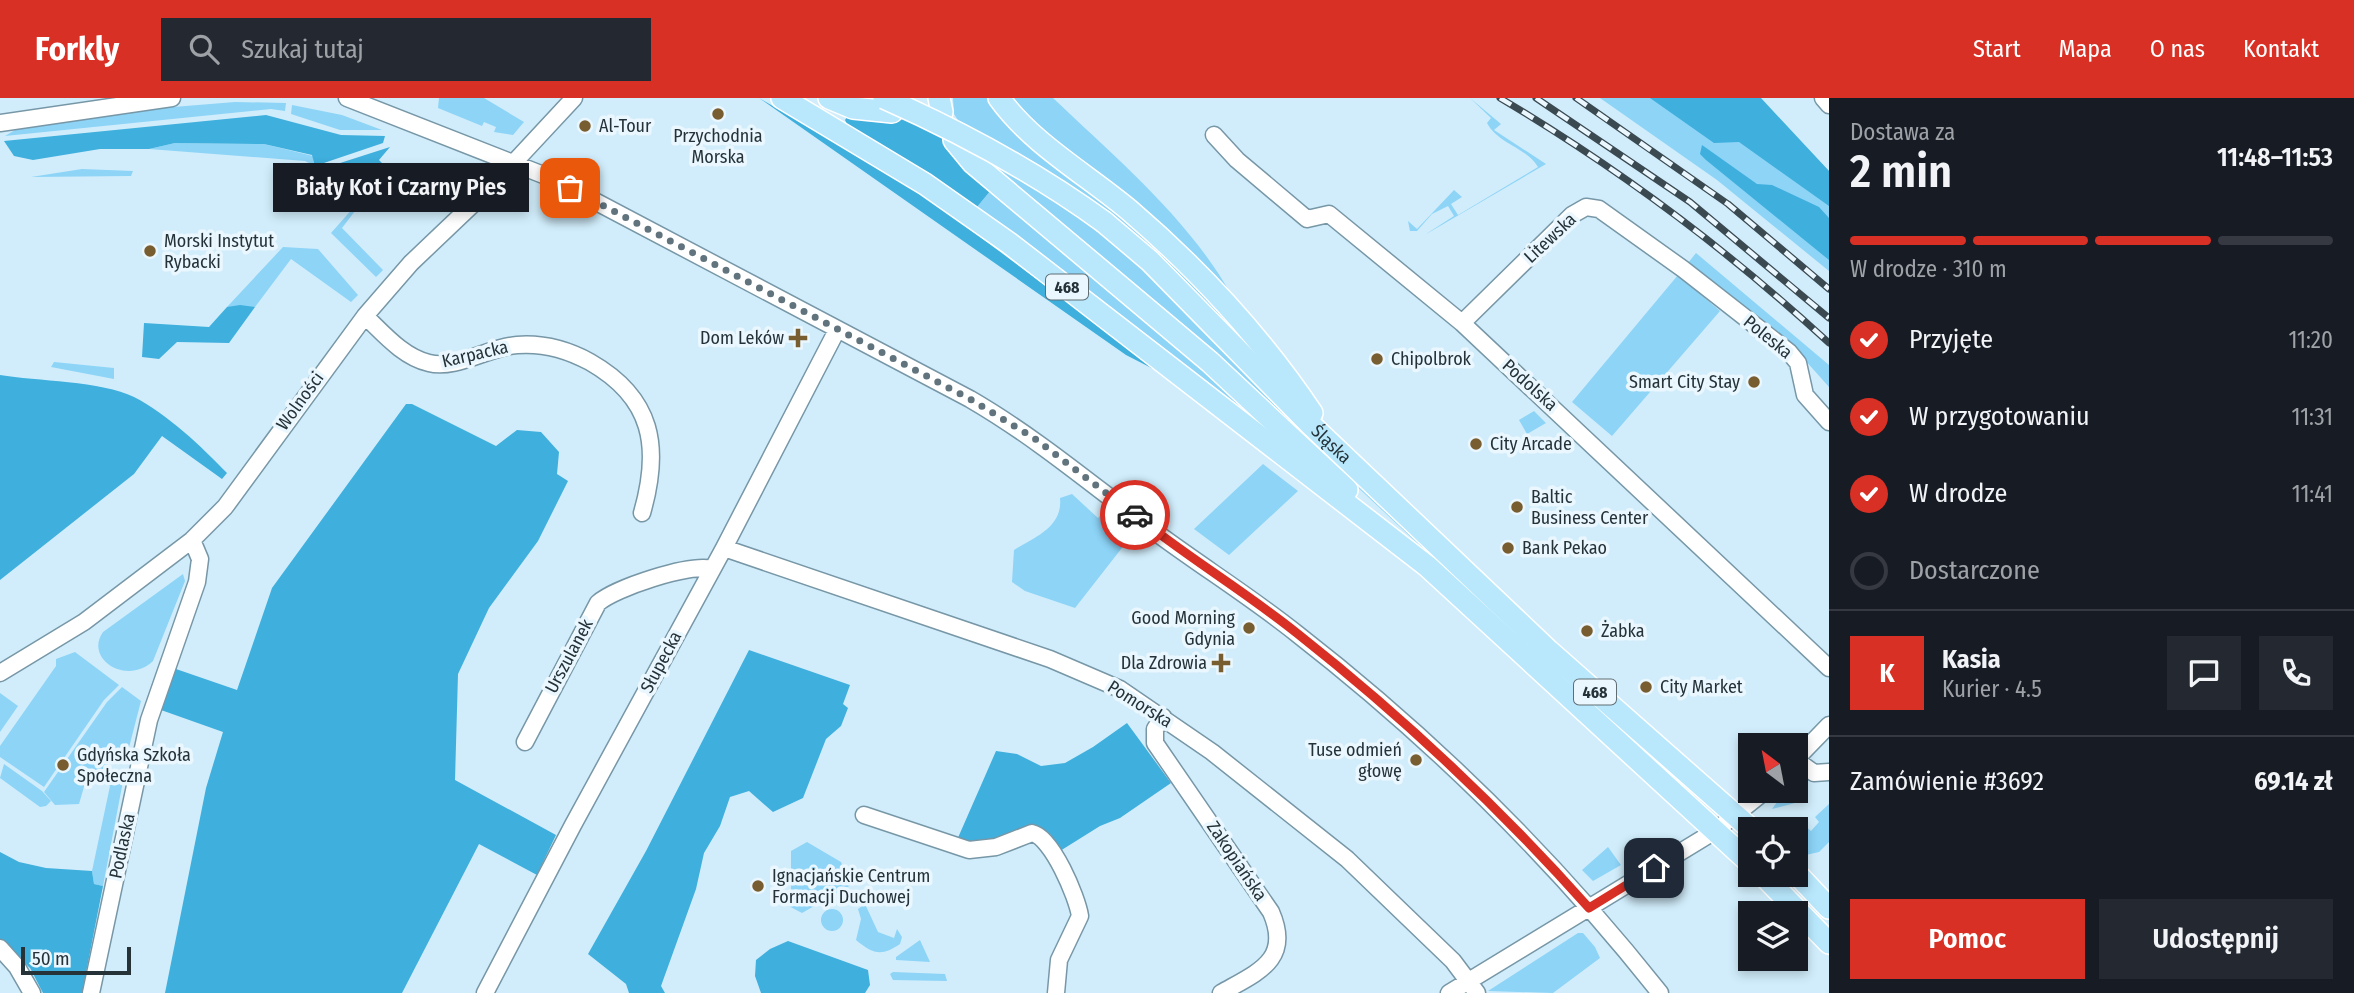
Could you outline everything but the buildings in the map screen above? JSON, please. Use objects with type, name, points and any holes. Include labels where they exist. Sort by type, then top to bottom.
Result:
[{"type":"main road","name":"Śląska","points":[[782,98],[875,153],[1009,243],[1427,566],[1738,852]]},
{"type":"main road","points":[[829,98],[853,108],[888,105]]},
{"type":"main road","points":[[999,98],[1033,135],[1128,209],[1223,299],[1288,377],[1335,447]]},
{"type":"main road","name":"Śląska","points":[[888,105],[1024,166],[1104,222],[1150,261],[1335,447],[1567,667],[1738,818]]},
{"type":"main road","points":[[954,139],[973,163],[1236,386],[1427,566]]},
{"type":"main road","points":[[1808,886],[1829,908]]},
{"type":"main road","points":[[1775,887],[1829,943]]},
{"type":"street","points":[[0,123],[172,98]]},
{"type":"street","points":[[347,98],[560,183],[970,399],[1026,432],[1152,529],[1296,632],[1432,748],[1589,908],[1660,993]]},
{"type":"street","name":"Wolności","points":[[0,673],[84,622],[192,540],[225,507],[365,316],[574,98]]},
{"type":"street","points":[[1823,98],[1829,105]]},
{"type":"street","name":"Podolska","points":[[1214,135],[1237,160],[1307,219],[1329,214],[1462,323],[1829,668]]},
{"type":"street","name":"Litewska","points":[[1462,323],[1572,215],[1586,207],[1599,209],[1622,223],[1683,269]]},
{"type":"street","name":"Poleska","points":[[1683,269],[1789,352],[1798,363],[1805,395],[1829,422]]},
{"type":"street","name":"Karpacka","points":[[365,316],[410,356],[430,364],[448,363],[506,346],[534,345],[573,354],[612,376],[640,408],[651,440],[652,462],[642,513]]},
{"type":"street","name":"Słupecka","points":[[485,993],[724,548],[836,330]]},
{"type":"street","name":"Podlaska","points":[[91,993],[149,720],[197,582],[200,559],[192,540]]},
{"type":"street","name":"Pomorska","points":[[724,548],[1093,675],[1163,718],[1222,760],[1347,859],[1377,886],[1473,987]]},
{"type":"street","name":"Urszulanek","points":[[524,742],[598,603],[612,594],[690,569],[712,569]]},
{"type":"street","name":"Zakopiańska","points":[[1163,718],[1155,729],[1155,743],[1271,912],[1280,936],[1278,949],[1269,963],[1221,993]]},
{"type":"street","points":[[1808,747],[1829,725]]},
{"type":"street","points":[[1808,768],[1814,773],[1829,772]]},
{"type":"street","points":[[864,815],[969,850],[996,847],[1032,833],[1043,839],[1071,888],[1080,916],[1059,960],[1056,993]]},
{"type":"street","points":[[1449,993],[1473,987],[1589,908],[1715,831],[1738,825]]},
{"type":"street","points":[[0,948],[17,967],[32,993]]},
{"type":"shaded area","points":[[439,98],[484,98],[524,122],[513,135],[494,132],[496,127],[484,122],[482,126],[438,108]]},
{"type":"shaded area","points":[[759,98],[913,187],[1167,376],[1126,355]]},
{"type":"shaded area","points":[[953,98],[988,98],[1002,117],[1164,251],[1231,320],[1273,373],[1184,280],[1111,214],[1126,252],[1705,797],[1703,801],[1542,660],[1238,375],[979,154],[954,114]]},
{"type":"shaded area","points":[[1013,98],[1053,98],[1173,216],[1215,268],[1232,296],[1163,227],[1100,173],[1040,129]]},
{"type":"shaded area","points":[[1470,98],[1501,124],[1494,130],[1546,164],[1426,234],[1454,216],[1448,206],[1432,214],[1417,231],[1410,231],[1408,221],[1417,229],[1454,190],[1462,197],[1451,204],[1458,215],[1538,167],[1527,155],[1492,130],[1487,123],[1491,118]]},
{"type":"shaded area","points":[[1600,98],[1759,98],[1829,171],[1829,271],[1717,180]]},
{"type":"shaded area","points":[[1650,98],[1761,98],[1829,171],[1829,206],[1739,142],[1714,143]]},
{"type":"shaded area","points":[[235,102],[286,103],[285,111],[271,109],[5,136],[15,130],[161,108]]},
{"type":"shaded area","points":[[292,105],[342,115],[382,130],[340,130],[291,114]]},
{"type":"shaded area","points":[[266,115],[341,135],[385,136],[383,143],[315,166],[312,155],[264,144],[175,143],[149,149],[100,149],[33,160],[14,156],[4,141]]},
{"type":"shaded area","points":[[900,115],[947,137],[991,190],[977,207],[848,126],[845,120],[847,117],[880,121]]},
{"type":"shaded area","points":[[175,143],[264,144],[313,156],[315,166],[305,161],[149,149]]},
{"type":"shaded area","points":[[1702,145],[1757,184],[1772,185],[1819,207],[1829,218],[1829,260],[1706,160],[1700,154]]},
{"type":"shaded area","points":[[390,147],[379,160],[391,172],[365,198],[346,167],[337,164]]},
{"type":"shaded area","points":[[337,164],[346,167],[365,198],[342,228],[383,270],[376,277],[331,233],[362,198],[346,175],[333,182],[327,170]]},
{"type":"shaded area","points":[[82,169],[133,171],[131,176],[31,177]]},
{"type":"shaded area","points":[[991,190],[1265,424],[1265,428],[977,207]]},
{"type":"shaded area","points":[[283,247],[318,249],[358,295],[351,302],[291,259],[255,307],[227,307]]},
{"type":"shaded area","points":[[1696,253],[1829,365],[1829,387],[1796,350],[1688,263]]},
{"type":"shaded area","points":[[1678,275],[1720,311],[1612,436],[1572,402]]},
{"type":"shaded area","points":[[227,307],[255,307],[229,343],[177,342],[159,359],[142,357],[144,323],[209,327]]},
{"type":"shaded area","points":[[54,362],[114,368],[114,379],[51,367]]},
{"type":"shaded area","points":[[0,375],[87,385],[134,397],[171,421],[227,473],[222,479],[162,436],[134,474],[0,580]]},
{"type":"shaded area","points":[[406,404],[412,404],[496,446],[517,430],[541,432],[559,452],[557,474],[568,481],[538,541],[489,608],[458,674],[455,780],[556,835],[537,875],[479,844],[402,993],[165,993],[206,788],[223,732],[161,710],[176,669],[237,690],[272,588]]},
{"type":"shaded area","points":[[1534,411],[1546,423],[1527,434],[1519,420]]},
{"type":"shaded area","points":[[1263,464],[1298,491],[1229,555],[1194,529]]},
{"type":"shaded area","points":[[1072,494],[1098,518],[1100,516],[1132,535],[1075,608],[1025,591],[1012,582],[1014,550],[1046,530],[1057,517],[1060,498]]},
{"type":"shaded area","points":[[183,574],[185,581],[153,661],[132,671],[111,666],[99,651],[103,632]]},
{"type":"shaded area","points":[[749,650],[850,685],[843,704],[848,708],[841,726],[826,739],[803,798],[773,812],[749,791],[730,797],[720,826],[704,853],[696,889],[661,986],[665,993],[629,993],[626,984],[588,954],[646,851]]},
{"type":"shaded area","points":[[75,652],[119,685],[104,700],[44,787],[0,757],[0,746],[56,666],[56,659]]},
{"type":"shaded area","points":[[122,687],[141,701],[125,763],[112,761],[97,774],[93,782],[86,780],[79,804],[55,805],[44,792],[107,702]]},
{"type":"shaded area","points":[[0,693],[18,706],[0,732]]},
{"type":"shaded area","points":[[1127,723],[1171,783],[1120,818],[1100,826],[1060,851],[1051,835],[1037,828],[988,842],[957,840],[996,751],[1017,754],[1041,766],[1065,763]]},
{"type":"shaded area","points":[[4,764],[42,791],[51,801],[40,807],[0,778]]},
{"type":"shaded area","points":[[111,773],[124,776],[103,886],[94,884],[92,871],[110,786],[103,782]]},
{"type":"shaded area","points":[[1776,803],[1795,803],[1772,809]]},
{"type":"shaded area","points":[[1829,804],[1829,842],[1819,852],[1808,855],[1808,828],[1811,831],[1819,822],[1815,817]]},
{"type":"shaded area","points":[[807,842],[841,862],[851,885],[802,913],[779,901],[791,894],[791,851]]},
{"type":"shaded area","points":[[1608,847],[1621,865],[1593,881],[1582,870]]},
{"type":"shaded area","points":[[0,852],[19,862],[46,868],[92,871],[94,884],[103,886],[82,993],[43,993],[30,968],[0,939]]},
{"type":"shaded area","points":[[865,904],[878,932],[894,938],[897,929],[902,937],[900,944],[888,951],[878,952],[868,949],[856,940],[861,919],[858,909]]},
{"type":"shaded area","points":[[832,909],[842,916],[843,920],[836,930],[832,931],[822,924],[821,920],[828,910]]},
{"type":"shaded area","points":[[1578,933],[1583,933],[1600,958],[1553,993],[1488,991]]},
{"type":"shaded area","points":[[920,940],[930,962],[896,960],[896,957]]},
{"type":"shaded area","points":[[788,941],[868,970],[870,985],[865,993],[761,993],[755,976],[756,960],[770,949]]},
{"type":"shaded area","points":[[890,974],[945,974],[947,981],[893,980]]},
{"type":"railway","points":[[1500,98],[1587,153],[1671,212],[1752,275],[1829,343]]},
{"type":"railway","points":[[1536,98],[1690,202],[1829,318]]},
{"type":"railway","points":[[1576,98],[1728,204],[1829,289]]},
{"type":"way so far","points":[[570,188],[809,317],[970,399],[1034,438],[1135,515]]},
{"type":"place","name":"Przychodnia Morska","points":[[718,114]]},
{"type":"place","name":"Al-Tour","points":[[585,126]]},
{"type":"place","name":"Biały Kot i Czarny Pies","points":[[570,188]]},
{"type":"place","name":"Morski Instytut Rybacki","points":[[150,251]]},
{"type":"place","name":"Dom Leków","points":[[798,338]]},
{"type":"place","name":"Chipolbrok","points":[[1377,359]]},
{"type":"place","name":"Smart City Stay","points":[[1754,382]]},
{"type":"place","name":"City Arcade","points":[[1476,444]]},
{"type":"place","name":"Baltic Business Center","points":[[1517,507]]},
{"type":"place","name":"Bank Pekao","points":[[1508,548]]},
{"type":"place","name":"Good Morning Gdynia","points":[[1249,628]]},
{"type":"place","name":"Żabka","points":[[1587,631]]},
{"type":"place","name":"Dla Zdrowia","points":[[1221,663]]},
{"type":"place","name":"City Market","points":[[1646,687]]},
{"type":"place","name":"Tuse odmień głowę","points":[[1416,760]]},
{"type":"place","name":"Gdyńska Szkoła Społeczna","points":[[63,765]]},
{"type":"place","name":"Ignacjańskie Centrum Formacji Duchowej","points":[[758,886]]},
{"type":"route","points":[[1135,515],[1296,632],[1389,709],[1533,847],[1589,908],[1654,868]]}]
